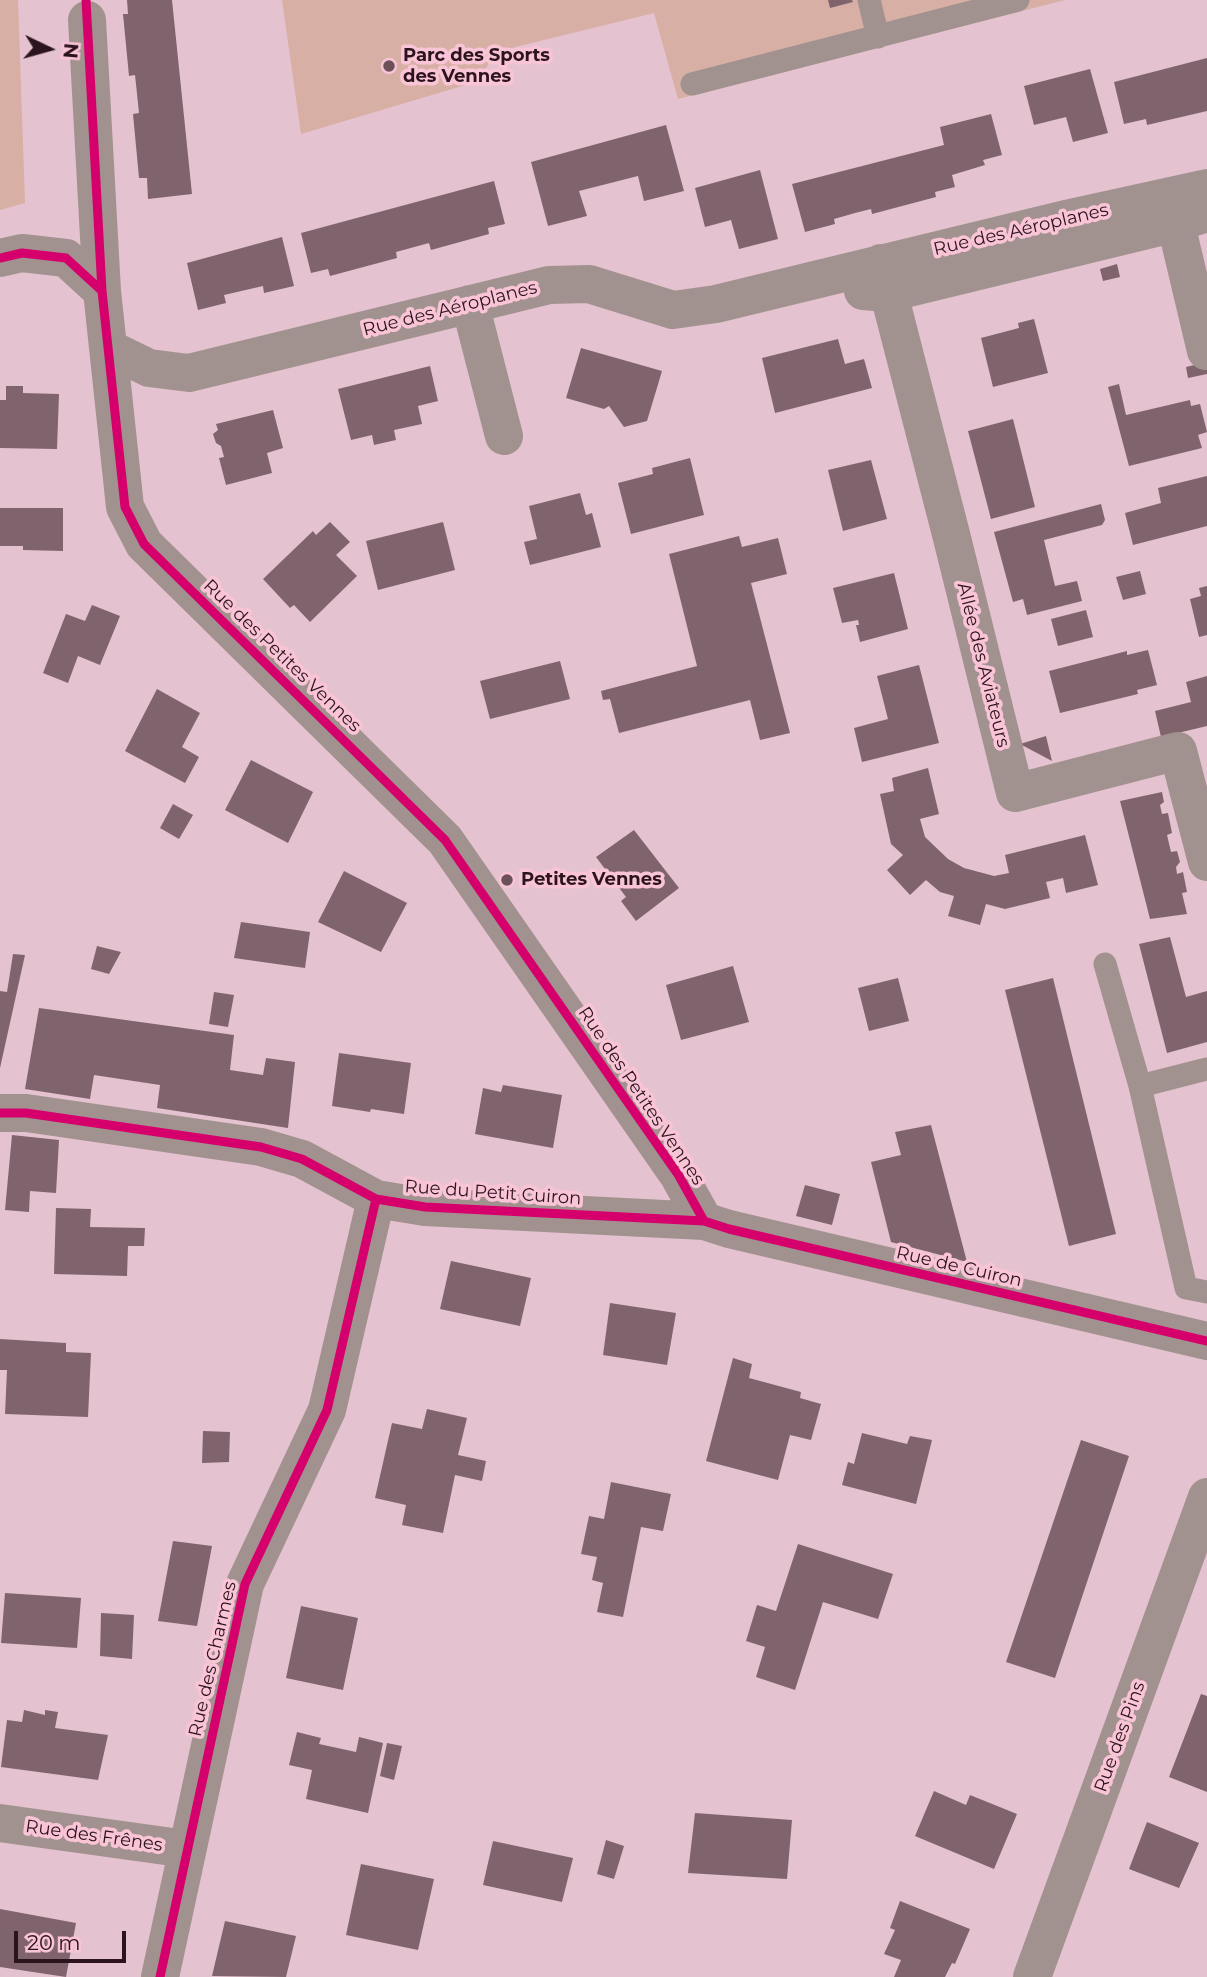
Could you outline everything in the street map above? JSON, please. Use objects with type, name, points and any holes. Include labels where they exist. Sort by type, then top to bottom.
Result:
[{"type":"street","name":"Rue des Petites Vennes","points":[[87,20],[102,291],[125,507],[145,544],[445,840],[679,1176],[704,1221]]},
{"type":"street","name":"Rue des Aéroplanes","points":[[108,348],[149,368],[189,373],[549,285],[589,284],[673,310],[716,304],[795,284],[884,278],[1184,211],[1207,188]]},
{"type":"street","points":[[1184,211],[1206,351]]},
{"type":"street","points":[[0,258],[22,253],[66,258],[102,291]]},
{"type":"street","name":"Allée des Aviateurs","points":[[884,278],[1015,793],[1178,751],[1207,862]]},
{"type":"street","points":[[470,304],[504,436]]},
{"type":"street","name":"Rue du Petit Cuiron","points":[[0,1113],[26,1113],[261,1147],[302,1159],[376,1199],[425,1207],[704,1221]]},
{"type":"street","name":"Rue des Charmes","points":[[160,1977],[245,1584],[327,1410],[376,1199]]},
{"type":"street","name":"Rue de Cuiron","points":[[704,1221],[1207,1341]]},
{"type":"street","name":"Rue des Pins","points":[[1032,1977],[1207,1497]]},
{"type":"street","name":"Rue des Frênes","points":[[0,1823],[187,1849]]},
{"type":"lane","points":[[869,0],[878,37]]},
{"type":"lane","points":[[692,84],[1018,0]]},
{"type":"lane","points":[[1105,964],[1140,1086],[1186,1288],[1207,1292]]},
{"type":"lane","points":[[1140,1086],[1207,1069]]},
{"type":"shaded area","points":[[0,0],[18,0],[25,203],[0,210]]},
{"type":"shaded area","points":[[282,0],[1065,0],[678,99],[654,13],[495,52],[479,81],[301,134]]},
{"type":"building","points":[[127,0],[172,0],[192,194],[148,199],[147,178],[139,178],[133,114],[139,113],[135,75],[129,76],[123,14],[128,14]]},
{"type":"building","points":[[828,0],[852,0],[853,2],[830,8]]},
{"type":"building","points":[[1207,58],[1207,111],[1147,125],[1146,119],[1124,124],[1114,82]]},
{"type":"building","points":[[1090,69],[1108,133],[1073,142],[1066,117],[1034,125],[1024,86]]},
{"type":"building","points":[[991,114],[1002,155],[983,160],[985,165],[952,175],[955,187],[935,192],[936,197],[872,214],[871,209],[834,219],[835,224],[805,232],[792,184],[944,145],[940,127]]},
{"type":"building","points":[[666,125],[684,191],[644,201],[638,176],[579,191],[587,216],[548,226],[531,162]]},
{"type":"building","points":[[760,170],[778,239],[739,249],[731,220],[705,227],[695,188]]},
{"type":"building","points":[[494,181],[505,224],[488,228],[489,234],[431,250],[429,243],[396,252],[397,258],[330,276],[328,269],[311,273],[301,233]]},
{"type":"building","points":[[282,237],[294,286],[264,293],[263,286],[224,295],[226,303],[198,310],[187,263]]},
{"type":"building","points":[[1117,264],[1120,277],[1103,281],[1100,269]]},
{"type":"building","points":[[1034,319],[1048,373],[993,387],[981,338],[1019,328],[1018,323]]},
{"type":"building","points":[[838,339],[845,364],[864,359],[872,388],[775,413],[762,358]]},
{"type":"building","points":[[581,348],[662,371],[647,421],[624,427],[609,406],[604,409],[566,398]]},
{"type":"building","points":[[1207,362],[1207,374],[1188,378],[1186,367]]},
{"type":"building","points":[[430,366],[438,401],[418,406],[422,424],[394,430],[396,440],[374,445],[372,435],[351,440],[338,389]]},
{"type":"building","points":[[1119,384],[1126,415],[1190,400],[1191,406],[1200,404],[1207,432],[1198,435],[1202,448],[1129,466],[1108,387]]},
{"type":"building","points":[[6,386],[23,386],[23,393],[59,394],[57,449],[0,448],[0,400],[6,400]]},
{"type":"building","points":[[273,410],[283,448],[267,453],[272,473],[226,485],[219,458],[224,457],[213,434],[218,430],[216,424]]},
{"type":"building","points":[[1013,419],[1035,507],[991,519],[968,431]]},
{"type":"building","points":[[690,458],[704,515],[631,534],[618,483],[653,474],[652,468]]},
{"type":"building","points":[[871,460],[887,519],[843,531],[828,470]]},
{"type":"building","points":[[1207,476],[1207,526],[1133,545],[1125,513],[1161,503],[1158,488]]},
{"type":"building","points":[[580,493],[586,515],[592,513],[601,547],[530,565],[524,542],[537,539],[529,506]]},
{"type":"building","points":[[1101,504],[1105,520],[1102,525],[1044,540],[1055,586],[1077,581],[1082,601],[1027,615],[1023,599],[1013,602],[994,532]]},
{"type":"building","points":[[0,508],[63,508],[63,551],[23,550],[23,546],[0,546]]},
{"type":"building","points":[[330,522],[350,542],[336,555],[357,576],[310,622],[294,605],[290,608],[263,579],[313,531],[316,535]]},
{"type":"building","points":[[443,522],[455,570],[378,590],[366,541]]},
{"type":"building","points":[[739,536],[742,547],[778,538],[787,574],[751,583],[790,733],[760,740],[750,700],[619,733],[610,699],[603,700],[601,691],[697,666],[669,554]]},
{"type":"building","points":[[1140,571],[1146,594],[1123,600],[1116,577]]},
{"type":"building","points":[[894,573],[908,629],[860,642],[856,625],[859,625],[858,620],[842,623],[833,588]]},
{"type":"building","points":[[1207,586],[1207,635],[1199,637],[1190,599],[1201,596],[1199,588]]},
{"type":"building","points":[[92,605],[120,616],[100,665],[78,656],[68,683],[43,673],[66,614],[85,621]]},
{"type":"building","points":[[1086,610],[1093,637],[1058,646],[1051,619]]},
{"type":"building","points":[[1148,650],[1157,685],[1137,690],[1138,694],[1060,713],[1049,671],[1127,651],[1127,655]]},
{"type":"building","points":[[560,661],[570,699],[490,719],[480,681]]},
{"type":"building","points":[[919,665],[939,743],[862,762],[854,728],[888,719],[877,676]]},
{"type":"building","points":[[1207,676],[1207,726],[1161,737],[1155,711],[1191,702],[1186,682]]},
{"type":"building","points":[[157,689],[200,713],[182,747],[199,757],[185,783],[125,751]]},
{"type":"building","points":[[1046,736],[1052,761],[1020,744]]},
{"type":"building","points":[[251,760],[313,792],[288,843],[225,810]]},
{"type":"building","points":[[928,768],[939,814],[920,819],[925,837],[948,859],[964,868],[994,876],[1009,873],[1005,855],[1085,835],[1098,885],[1066,893],[1063,878],[1046,882],[1050,898],[1005,909],[986,904],[980,925],[948,916],[954,896],[940,892],[926,880],[910,895],[887,870],[903,855],[891,844],[880,794],[894,791],[892,778]]},
{"type":"building","points":[[1162,792],[1164,802],[1160,805],[1162,814],[1168,813],[1172,833],[1167,835],[1171,852],[1177,851],[1180,862],[1176,867],[1177,874],[1183,872],[1187,892],[1182,893],[1187,914],[1150,919],[1120,801]]},
{"type":"building","points":[[173,804],[193,815],[179,839],[160,828]]},
{"type":"building","points":[[634,830],[679,888],[636,921],[621,901],[626,897],[596,857]]},
{"type":"building","points":[[344,871],[407,903],[381,952],[318,922]]},
{"type":"building","points":[[241,922],[310,932],[305,968],[234,958]]},
{"type":"building","points":[[1170,937],[1186,997],[1207,991],[1207,1042],[1167,1053],[1139,944]]},
{"type":"building","points":[[97,946],[121,952],[109,974],[91,969]]},
{"type":"building","points":[[13,954],[25,955],[0,1068],[0,991],[7,992]]},
{"type":"building","points":[[733,966],[749,1022],[681,1040],[666,985]]},
{"type":"building","points":[[898,978],[909,1021],[869,1031],[858,988]]},
{"type":"building","points":[[1053,978],[1116,1234],[1069,1246],[1005,990]]},
{"type":"building","points":[[214,992],[234,995],[228,1027],[209,1024]]},
{"type":"building","points":[[39,1008],[234,1035],[230,1070],[263,1075],[266,1058],[295,1062],[288,1128],[157,1108],[160,1085],[94,1075],[90,1099],[25,1089]]},
{"type":"building","points":[[339,1053],[411,1063],[404,1114],[332,1106]]},
{"type":"building","points":[[503,1085],[562,1095],[553,1148],[475,1134],[483,1088],[501,1092]]},
{"type":"building","points":[[931,1125],[967,1262],[891,1242],[871,1162],[901,1155],[895,1132]]},
{"type":"building","points":[[12,1135],[59,1140],[56,1193],[30,1191],[29,1212],[5,1210]]},
{"type":"building","points":[[805,1185],[840,1194],[832,1225],[796,1216]]},
{"type":"building","points":[[56,1208],[91,1209],[90,1227],[145,1228],[144,1246],[128,1246],[127,1276],[54,1274]]},
{"type":"building","points":[[451,1261],[531,1278],[520,1326],[440,1309]]},
{"type":"building","points":[[610,1303],[676,1313],[667,1365],[603,1355]]},
{"type":"building","points":[[0,1339],[66,1343],[66,1352],[91,1353],[88,1417],[5,1414],[7,1370],[0,1370]]},
{"type":"building","points":[[733,1358],[752,1364],[749,1378],[801,1392],[800,1398],[821,1404],[811,1440],[790,1435],[778,1480],[706,1461]]},
{"type":"building","points":[[427,1409],[467,1418],[458,1455],[486,1461],[482,1481],[455,1475],[443,1533],[402,1525],[406,1505],[375,1498],[392,1423],[422,1429]]},
{"type":"building","points":[[203,1431],[230,1432],[229,1462],[202,1463]]},
{"type":"building","points":[[862,1433],[907,1444],[910,1436],[932,1440],[916,1504],[842,1485],[848,1462],[854,1464]]},
{"type":"building","points":[[1081,1440],[1129,1456],[1055,1678],[1006,1662]]},
{"type":"building","points":[[611,1482],[671,1494],[663,1531],[641,1527],[623,1617],[597,1612],[603,1583],[592,1580],[597,1557],[581,1554],[589,1516],[604,1519]]},
{"type":"building","points":[[173,1541],[212,1546],[197,1626],[158,1621]]},
{"type":"building","points":[[798,1544],[893,1574],[878,1619],[823,1602],[795,1690],[756,1677],[765,1647],[746,1641],[757,1605],[776,1611]]},
{"type":"building","points":[[5,1593],[81,1598],[77,1648],[1,1643]]},
{"type":"building","points":[[301,1606],[358,1618],[343,1690],[286,1678]]},
{"type":"building","points":[[101,1613],[134,1615],[132,1659],[100,1656]]},
{"type":"building","points":[[1201,1694],[1207,1696],[1207,1792],[1169,1777]]},
{"type":"building","points":[[24,1710],[45,1715],[45,1710],[58,1712],[55,1728],[108,1735],[98,1780],[1,1767],[7,1720],[22,1722]]},
{"type":"building","points":[[297,1732],[321,1738],[319,1744],[356,1752],[359,1737],[383,1743],[368,1813],[306,1799],[312,1770],[289,1765]]},
{"type":"building","points":[[387,1743],[402,1746],[394,1780],[380,1776]]},
{"type":"building","points":[[934,1791],[966,1805],[970,1795],[1017,1814],[994,1869],[915,1836]]},
{"type":"building","points":[[695,1813],[792,1820],[787,1879],[688,1873]]},
{"type":"building","points":[[1147,1822],[1199,1843],[1179,1888],[1129,1869]]},
{"type":"building","points":[[606,1840],[624,1846],[614,1879],[597,1874]]},
{"type":"building","points":[[493,1841],[573,1858],[562,1902],[483,1885]]},
{"type":"building","points":[[361,1864],[434,1879],[418,1950],[346,1935]]},
{"type":"building","points":[[900,1901],[970,1929],[955,1964],[952,1963],[945,1977],[894,1977],[901,1960],[884,1954],[895,1930],[890,1928]]},
{"type":"building","points":[[0,1909],[76,1923],[66,1977],[0,1967]]},
{"type":"building","points":[[225,1921],[296,1936],[286,1977],[212,1976]]},
{"type":"cycle path","points":[[86,0],[102,291],[125,507],[144,544],[445,840],[679,1176],[704,1221]]},
{"type":"cycle path","points":[[0,258],[22,253],[66,258],[102,291]]},
{"type":"cycle path","points":[[0,1113],[26,1113],[261,1147],[302,1159],[376,1199],[425,1207],[704,1221],[1207,1341]]},
{"type":"cycle path","points":[[160,1977],[245,1584],[327,1410],[376,1199]]},
{"type":"place","name":"Parc des Sports des Vennes","points":[[389,66]]},
{"type":"place","name":"Petites Vennes","points":[[507,880]]}]
